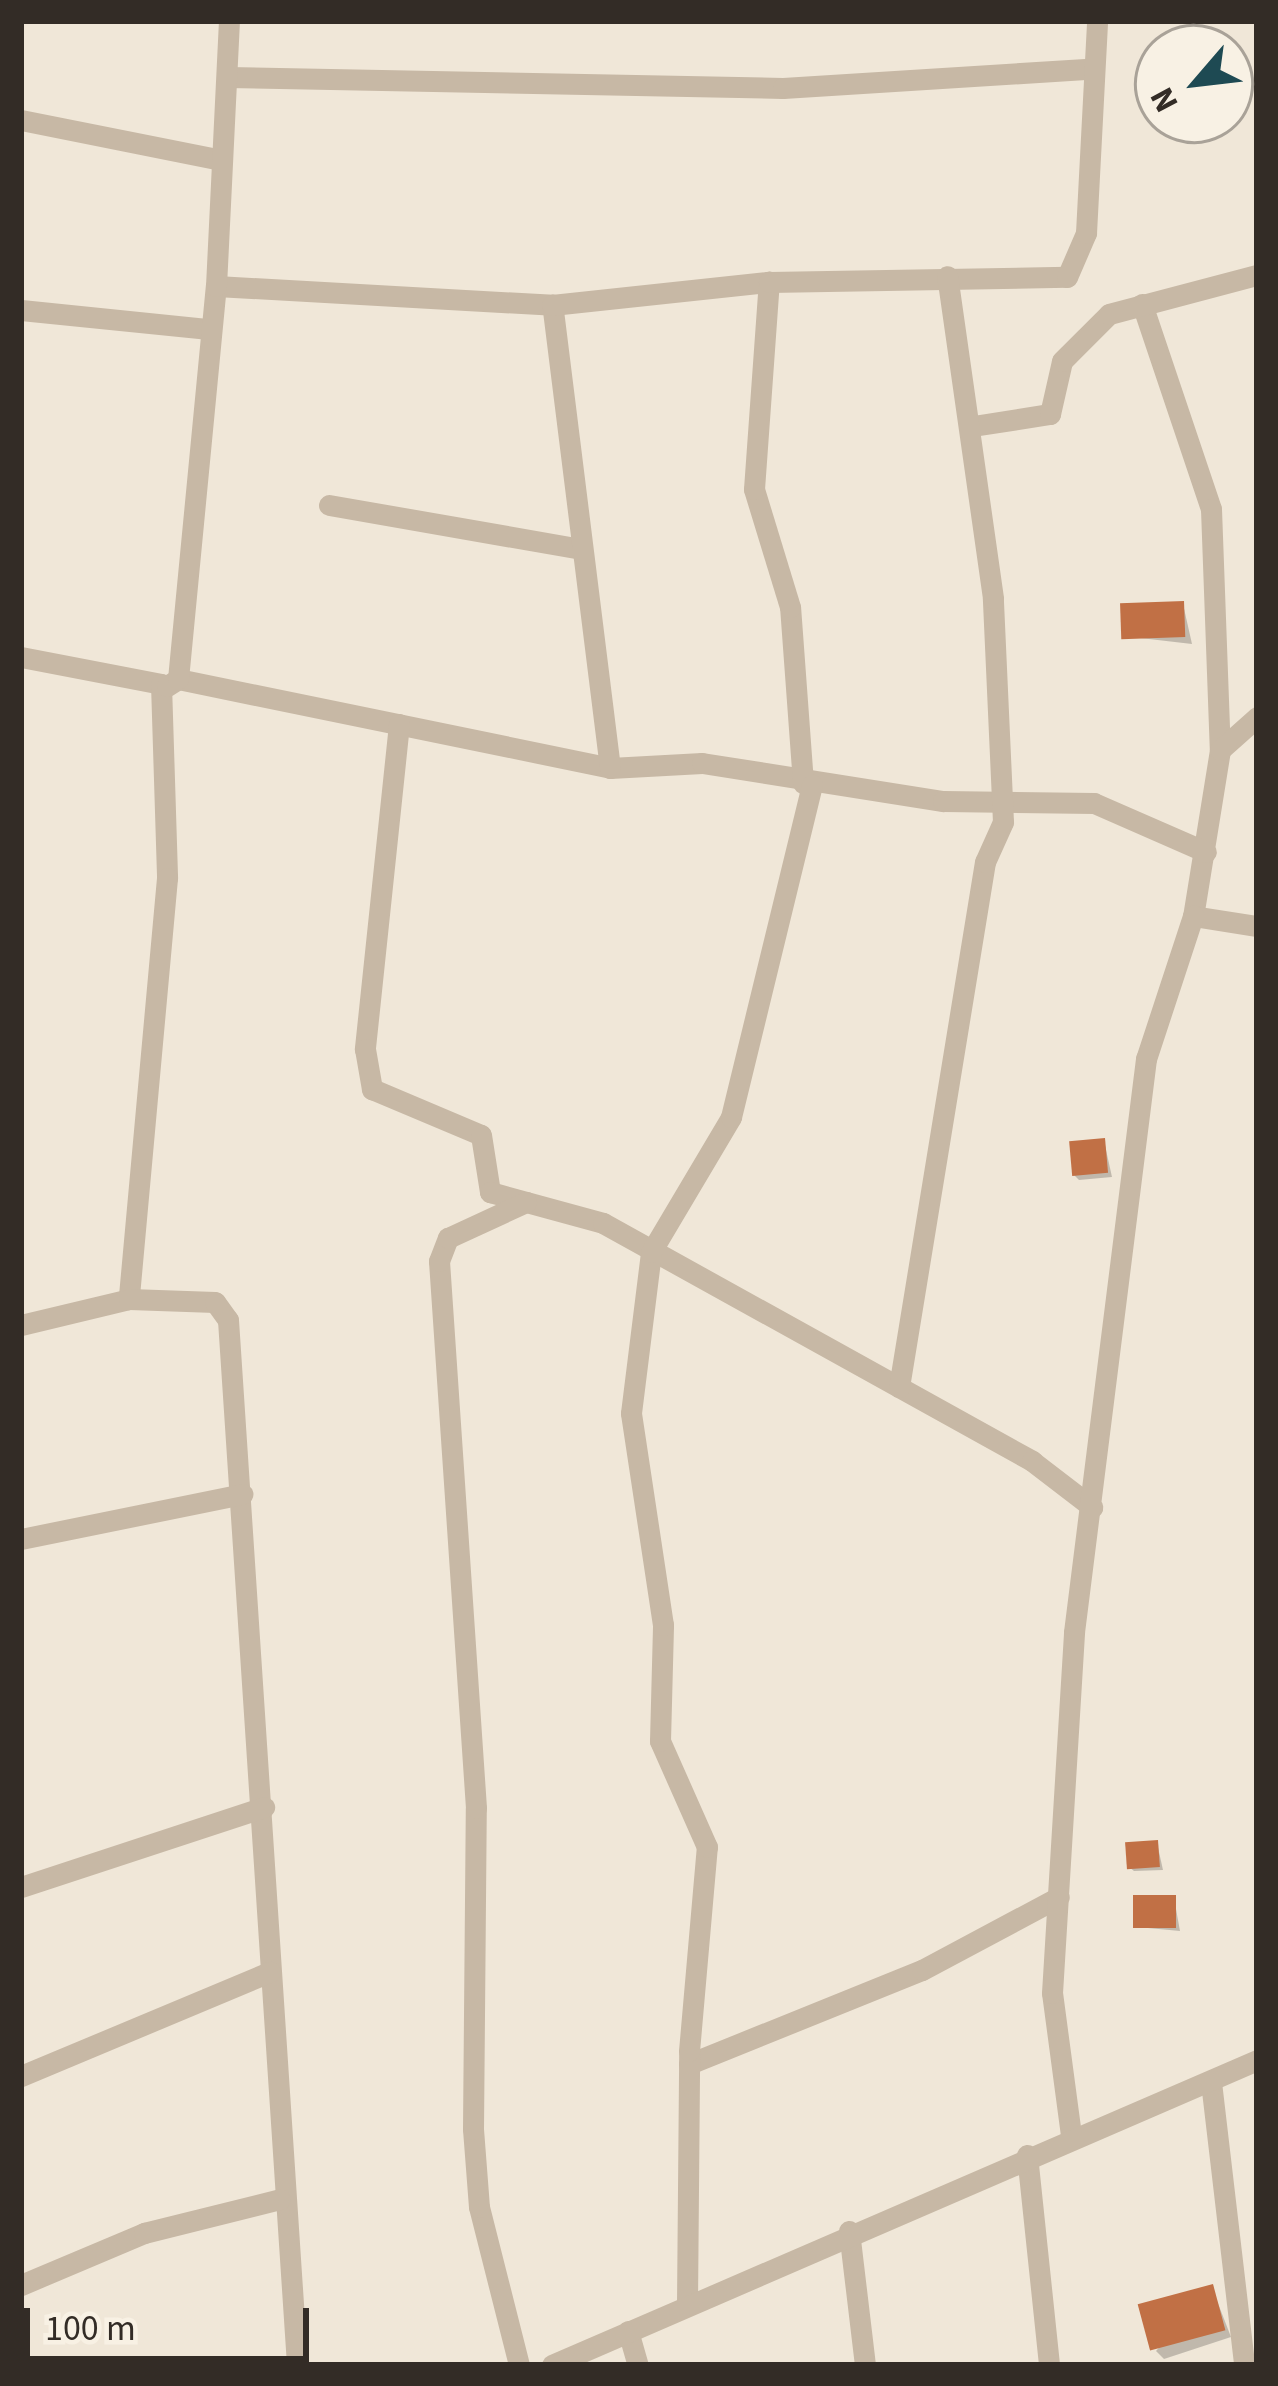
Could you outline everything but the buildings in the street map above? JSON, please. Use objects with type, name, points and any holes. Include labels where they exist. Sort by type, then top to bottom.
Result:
[{"type":"street","points":[[129,1299],[166,878],[170,684],[216,286],[229,21]]},
{"type":"street","points":[[216,286],[552,305],[769,282],[1066,277],[1081,262],[1089,69],[1097,21]]},
{"type":"street","points":[[227,77],[783,88],[1089,69]]},
{"type":"street","points":[[21,121],[223,160]]},
{"type":"street","points":[[973,426],[1051,414],[1062,361],[1084,331],[1142,304],[1227,291],[1257,275]]},
{"type":"street","points":[[899,1387],[1004,802],[973,426],[947,277]]},
{"type":"street","points":[[687,2304],[689,2064],[706,1847],[660,1741],[662,1625],[632,1413],[651,1252],[731,1117],[807,784],[790,607],[754,489],[769,282]]},
{"type":"street","points":[[1071,2135],[1052,1993],[1092,1507],[1146,1059],[1192,916],[1220,751],[1211,508],[1142,304]]},
{"type":"street","points":[[552,305],[610,768]]},
{"type":"street","points":[[21,310],[209,329]]},
{"type":"street","points":[[328,506],[581,549]]},
{"type":"street","points":[[21,657],[155,676],[170,684],[399,724],[610,768],[702,763],[807,784],[1004,802],[1094,803],[1206,852]]},
{"type":"street","points":[[1220,751],[1257,717]]},
{"type":"street","points":[[399,724],[369,1082],[470,1126],[485,1143],[490,1192],[603,1223],[899,1387],[1092,1507]]},
{"type":"street","points":[[1192,916],[1257,926]]},
{"type":"street","points":[[519,2365],[479,2207],[473,2129],[476,1808],[440,1261],[448,1238],[526,1202]]},
{"type":"street","points":[[21,1324],[129,1299],[223,1309],[242,1494],[264,1807],[280,2199],[297,2365]]},
{"type":"street","points":[[21,1539],[242,1494]]},
{"type":"street","points":[[21,1887],[264,1807]]},
{"type":"street","points":[[689,2064],[902,1979],[1059,1897]]},
{"type":"street","points":[[21,2076],[270,1972]]},
{"type":"street","points":[[552,2365],[849,2231],[1257,2060]]},
{"type":"street","points":[[1211,2082],[1244,2365]]},
{"type":"street","points":[[1027,2155],[1049,2365]]},
{"type":"street","points":[[21,2285],[144,2233],[280,2199]]},
{"type":"street","points":[[849,2231],[865,2365]]},
{"type":"street","points":[[628,2331],[638,2365]]}]
